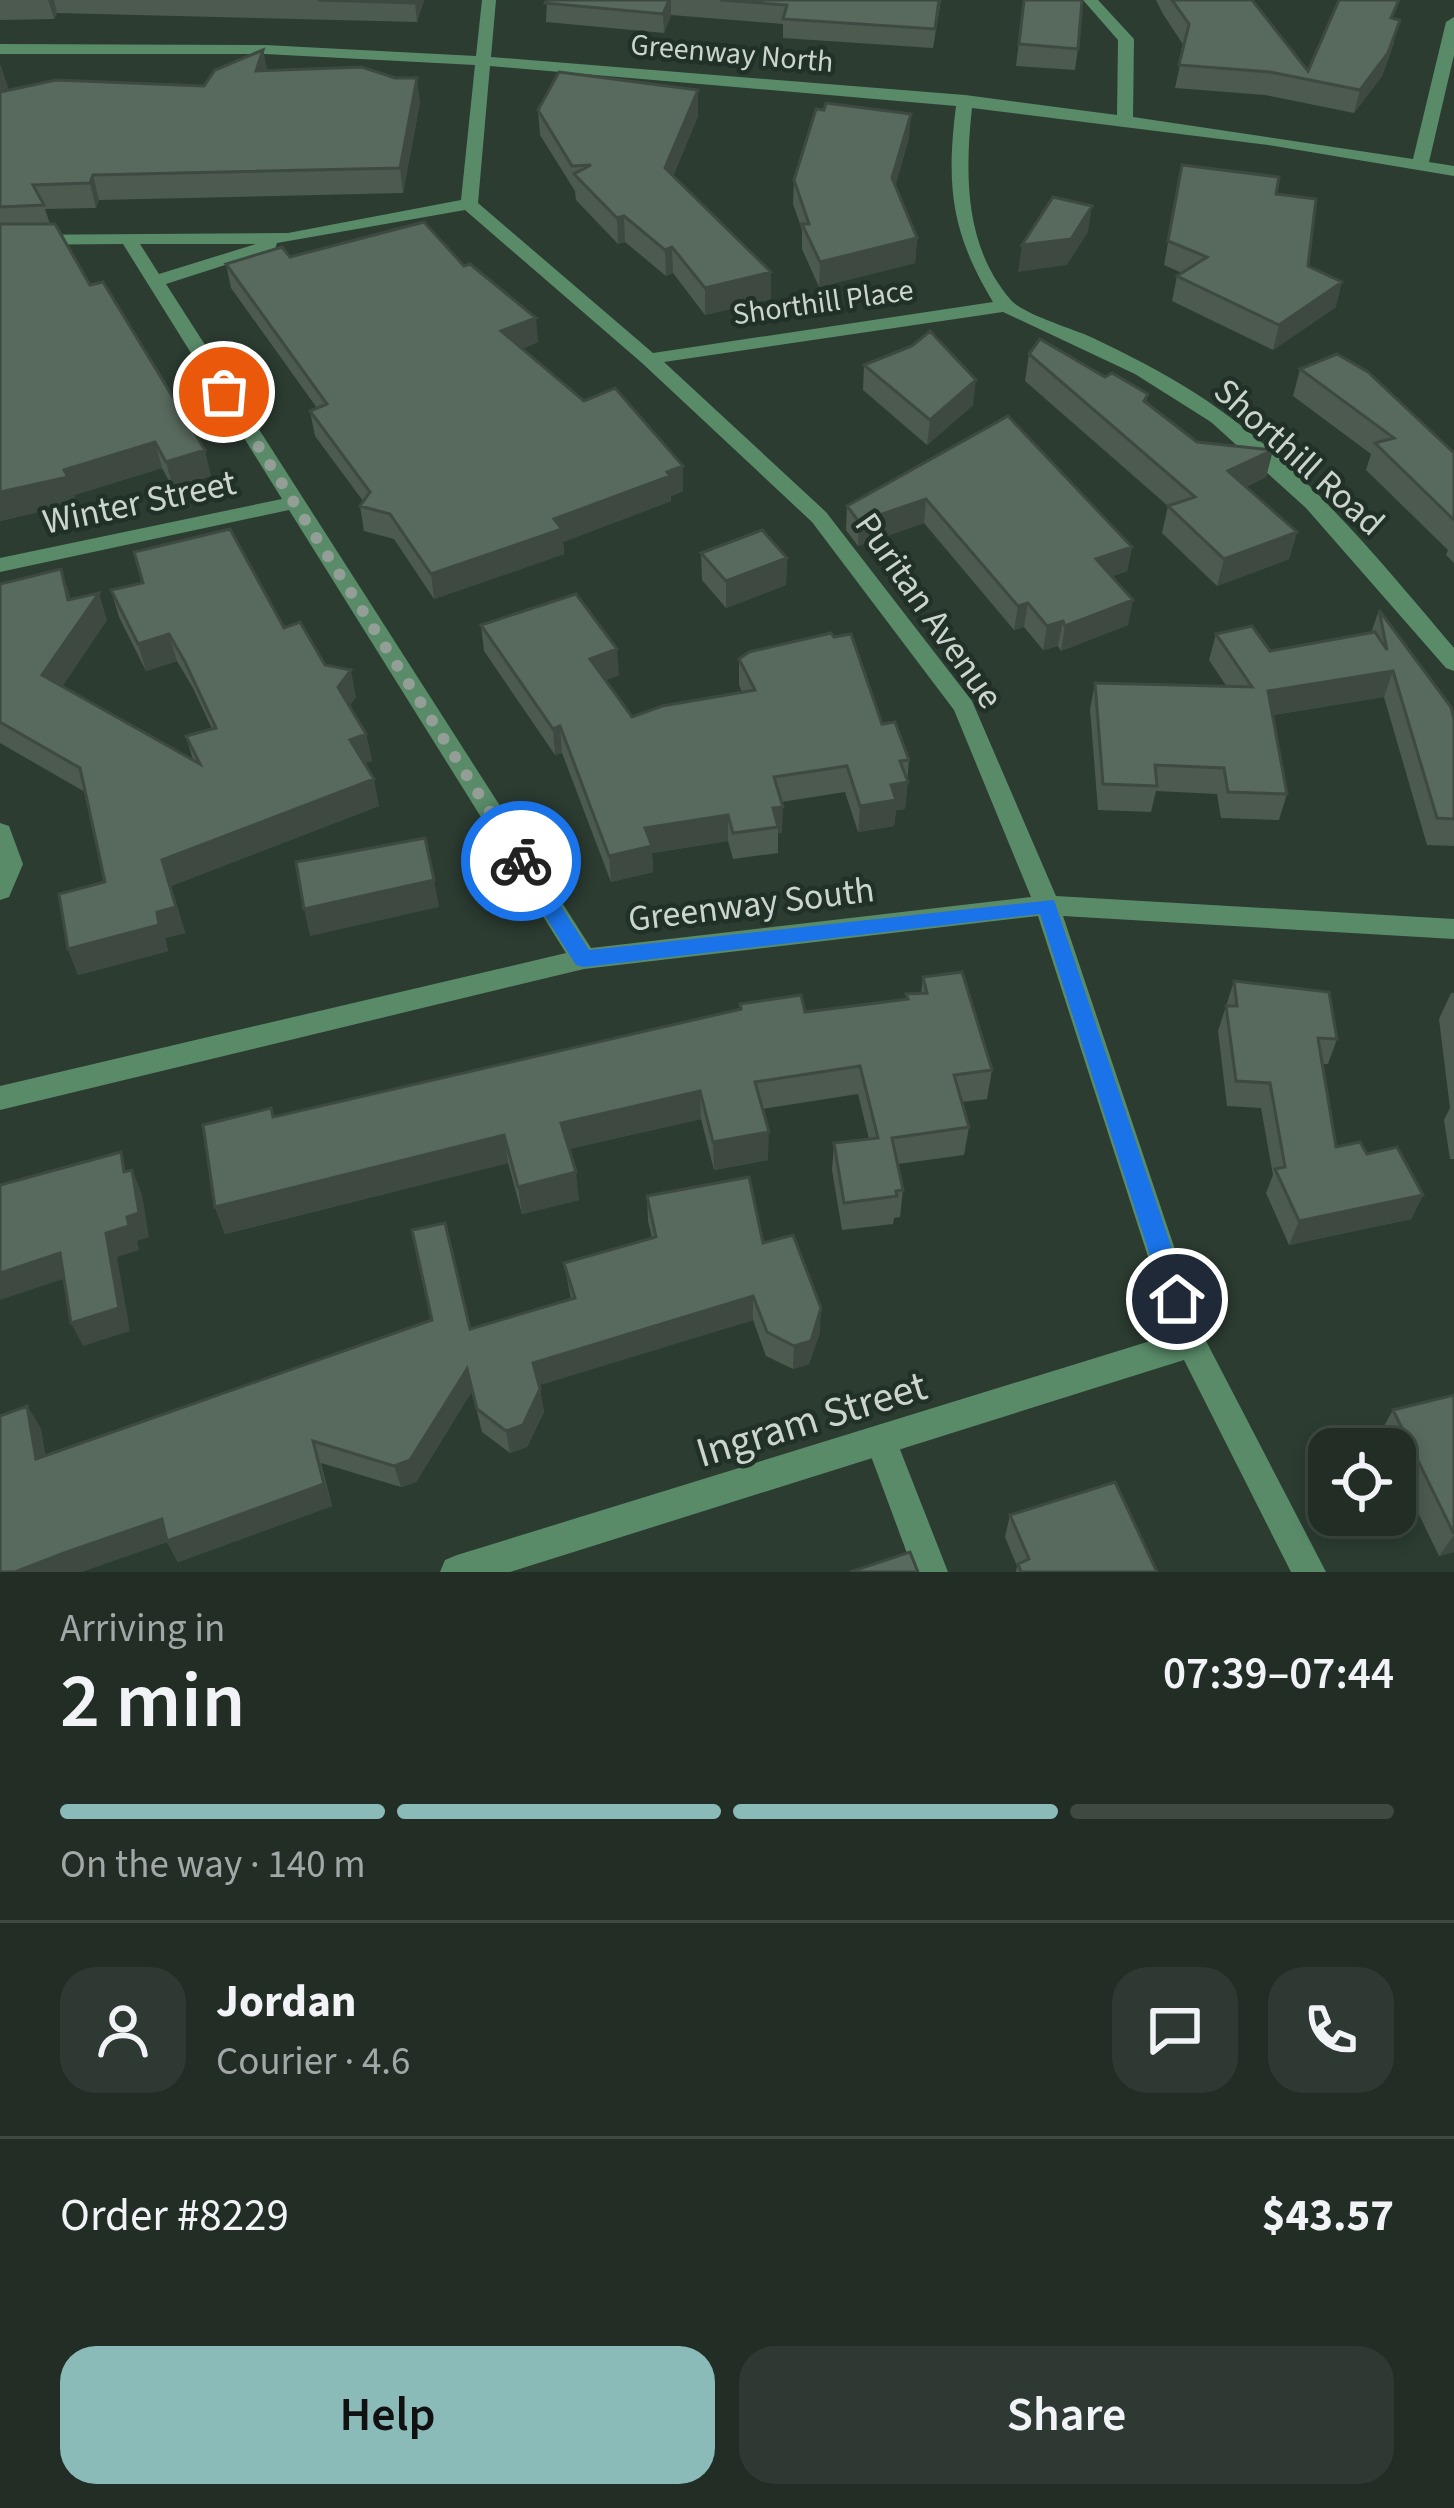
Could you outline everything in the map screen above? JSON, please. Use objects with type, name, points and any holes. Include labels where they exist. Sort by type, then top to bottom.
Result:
[{"type":"street","points":[[154,281],[288,238],[469,204],[487,59],[489,0]]},
{"type":"street","points":[[1090,0],[1126,39],[1125,119]]},
{"type":"street","points":[[1420,165],[1454,22]]},
{"type":"street","name":"Greenway North","points":[[0,49],[91,46],[487,59],[965,100],[1125,119],[1454,171]]},
{"type":"street","points":[[965,100],[954,187],[969,241],[1005,306]]},
{"type":"street","name":"Puritan Avenue","points":[[469,204],[649,358],[819,517],[964,707],[1047,905],[1191,1343],[1310,1572]]},
{"type":"street","points":[[128,237],[584,959]]},
{"type":"street","points":[[0,240],[288,238]]},
{"type":"street","name":"Shorthill Place","points":[[649,358],[1005,306]]},
{"type":"street","name":"Shorthill Road","points":[[1005,306],[1121,358],[1215,416],[1340,526],[1454,663]]},
{"type":"street","name":"Winter Street","points":[[0,565],[292,502]]},
{"type":"street","points":[[0,832],[11,864],[0,890]]},
{"type":"street","name":"Greenway South","points":[[0,1098],[584,959],[1047,905],[1454,929]]},
{"type":"street","name":"Ingram Street","points":[[457,1572],[1191,1343]]},
{"type":"street","points":[[881,1440],[931,1572]]},
{"type":"building","points":[[318,0],[416,0],[415,3]]},
{"type":"building","points":[[669,0],[663,14],[545,3]]},
{"type":"building","points":[[720,0],[939,0],[935,29],[783,19],[787,5]]},
{"type":"building","points":[[1024,0],[1082,0],[1078,49],[1019,44]]},
{"type":"building","points":[[1172,0],[1252,0],[1308,71],[1339,0],[1399,0],[1391,18],[1400,20],[1388,53],[1360,90],[1270,72],[1179,65],[1189,24]]},
{"type":"building","points":[[263,50],[256,71],[362,67],[395,78],[417,78],[400,168],[93,175],[90,183],[33,185],[44,205],[0,207],[0,92],[56,80],[204,86],[215,70]]},
{"type":"building","points":[[559,72],[698,90],[665,168],[771,272],[705,288],[672,247],[665,250],[624,216],[617,218],[574,174],[591,165],[572,166],[538,110]]},
{"type":"building","points":[[826,103],[911,114],[892,178],[917,238],[820,262],[802,224],[809,224],[794,180],[816,109],[824,110]]},
{"type":"building","points":[[1182,165],[1279,177],[1276,194],[1316,199],[1308,266],[1342,282],[1279,325],[1177,276],[1207,257],[1168,241]]},
{"type":"building","points":[[1053,197],[1092,206],[1071,239],[1022,245]]},
{"type":"building","points":[[424,222],[464,266],[470,264],[536,318],[501,331],[584,401],[615,388],[683,466],[667,472],[670,476],[554,519],[562,529],[431,574],[390,514],[360,506],[370,492],[310,411],[327,404],[226,264],[282,247],[290,257]]},
{"type":"building","points":[[0,224],[55,224],[90,285],[103,282],[205,450],[166,462],[155,442],[64,470],[68,477],[0,492]]},
{"type":"building","points":[[930,331],[976,380],[930,420],[864,365],[912,346]]},
{"type":"building","points":[[1040,339],[1105,377],[1112,373],[1148,394],[1144,401],[1197,442],[1273,450],[1228,471],[1297,532],[1224,559],[1168,506],[1195,497],[1029,354]]},
{"type":"building","points":[[1337,354],[1368,372],[1454,453],[1454,520],[1375,443],[1394,438],[1300,369]]},
{"type":"building","points":[[1008,416],[1132,547],[1096,559],[1133,600],[1065,626],[1063,621],[1047,626],[1028,603],[1018,606],[926,499],[859,522],[847,506]]},
{"type":"building","points":[[230,529],[284,628],[300,622],[325,665],[351,670],[338,687],[366,734],[350,740],[374,779],[162,860],[176,907],[157,912],[159,925],[68,949],[59,894],[105,882],[80,768],[0,722],[0,584],[61,569],[68,600],[99,593],[42,675],[200,764],[186,736],[216,728],[185,662],[169,634],[138,644],[111,590],[143,583],[134,552]]},
{"type":"building","points":[[762,530],[787,558],[726,581],[701,553]]},
{"type":"building","points":[[576,594],[617,649],[590,659],[632,717],[662,706],[755,690],[739,659],[749,652],[831,633],[834,637],[851,634],[882,724],[895,722],[909,760],[900,761],[908,782],[891,785],[896,800],[860,806],[847,766],[774,777],[783,807],[773,808],[778,827],[733,833],[728,815],[645,828],[652,846],[609,856],[560,726],[553,729],[481,625]]},
{"type":"building","points":[[1379,610],[1451,707],[1454,819],[1437,818],[1393,671],[1268,691],[1287,794],[1228,792],[1224,768],[1155,765],[1157,786],[1103,784],[1095,683],[1252,687],[1216,634],[1252,626],[1270,651],[1375,632],[1387,650]]},
{"type":"building","points":[[425,838],[434,880],[304,909],[296,862]]},
{"type":"building","points":[[962,972],[992,1070],[954,1075],[969,1127],[892,1138],[903,1190],[896,1191],[897,1196],[844,1203],[834,1143],[878,1138],[860,1066],[755,1082],[769,1132],[713,1142],[700,1091],[561,1123],[576,1172],[518,1187],[504,1135],[215,1207],[203,1125],[271,1108],[273,1117],[741,1009],[740,1004],[801,995],[805,1012],[908,999],[906,994],[927,993],[923,977]]},
{"type":"building","points":[[1234,981],[1329,992],[1337,1039],[1318,1038],[1336,1147],[1360,1142],[1367,1154],[1397,1147],[1423,1195],[1299,1221],[1275,1169],[1285,1167],[1270,1083],[1236,1081],[1226,1006],[1237,1006]]},
{"type":"building","points":[[121,1152],[124,1172],[132,1170],[139,1213],[127,1217],[129,1226],[106,1233],[119,1308],[71,1323],[60,1253],[0,1273],[0,1185]]},
{"type":"building","points":[[749,1177],[763,1243],[793,1235],[821,1308],[811,1341],[794,1346],[767,1332],[753,1296],[533,1363],[540,1389],[523,1425],[506,1431],[477,1409],[467,1369],[410,1460],[394,1466],[313,1441],[324,1484],[167,1541],[162,1519],[15,1572],[0,1572],[0,1416],[27,1406],[36,1459],[432,1320],[412,1230],[445,1223],[470,1329],[575,1298],[564,1263],[656,1237],[647,1196]]},
{"type":"building","points":[[1454,1395],[1454,1534],[1416,1457],[1416,1428],[1402,1428],[1393,1410]]},
{"type":"building","points":[[1115,1482],[1157,1572],[1021,1572],[1018,1564],[1029,1559],[1010,1515]]},
{"type":"building","points":[[910,1552],[918,1572],[850,1572]]},
{"type":"way so far","points":[[224,392],[521,861]]},
{"type":"route","points":[[521,861],[584,959],[1047,905],[1177,1299]]}]
